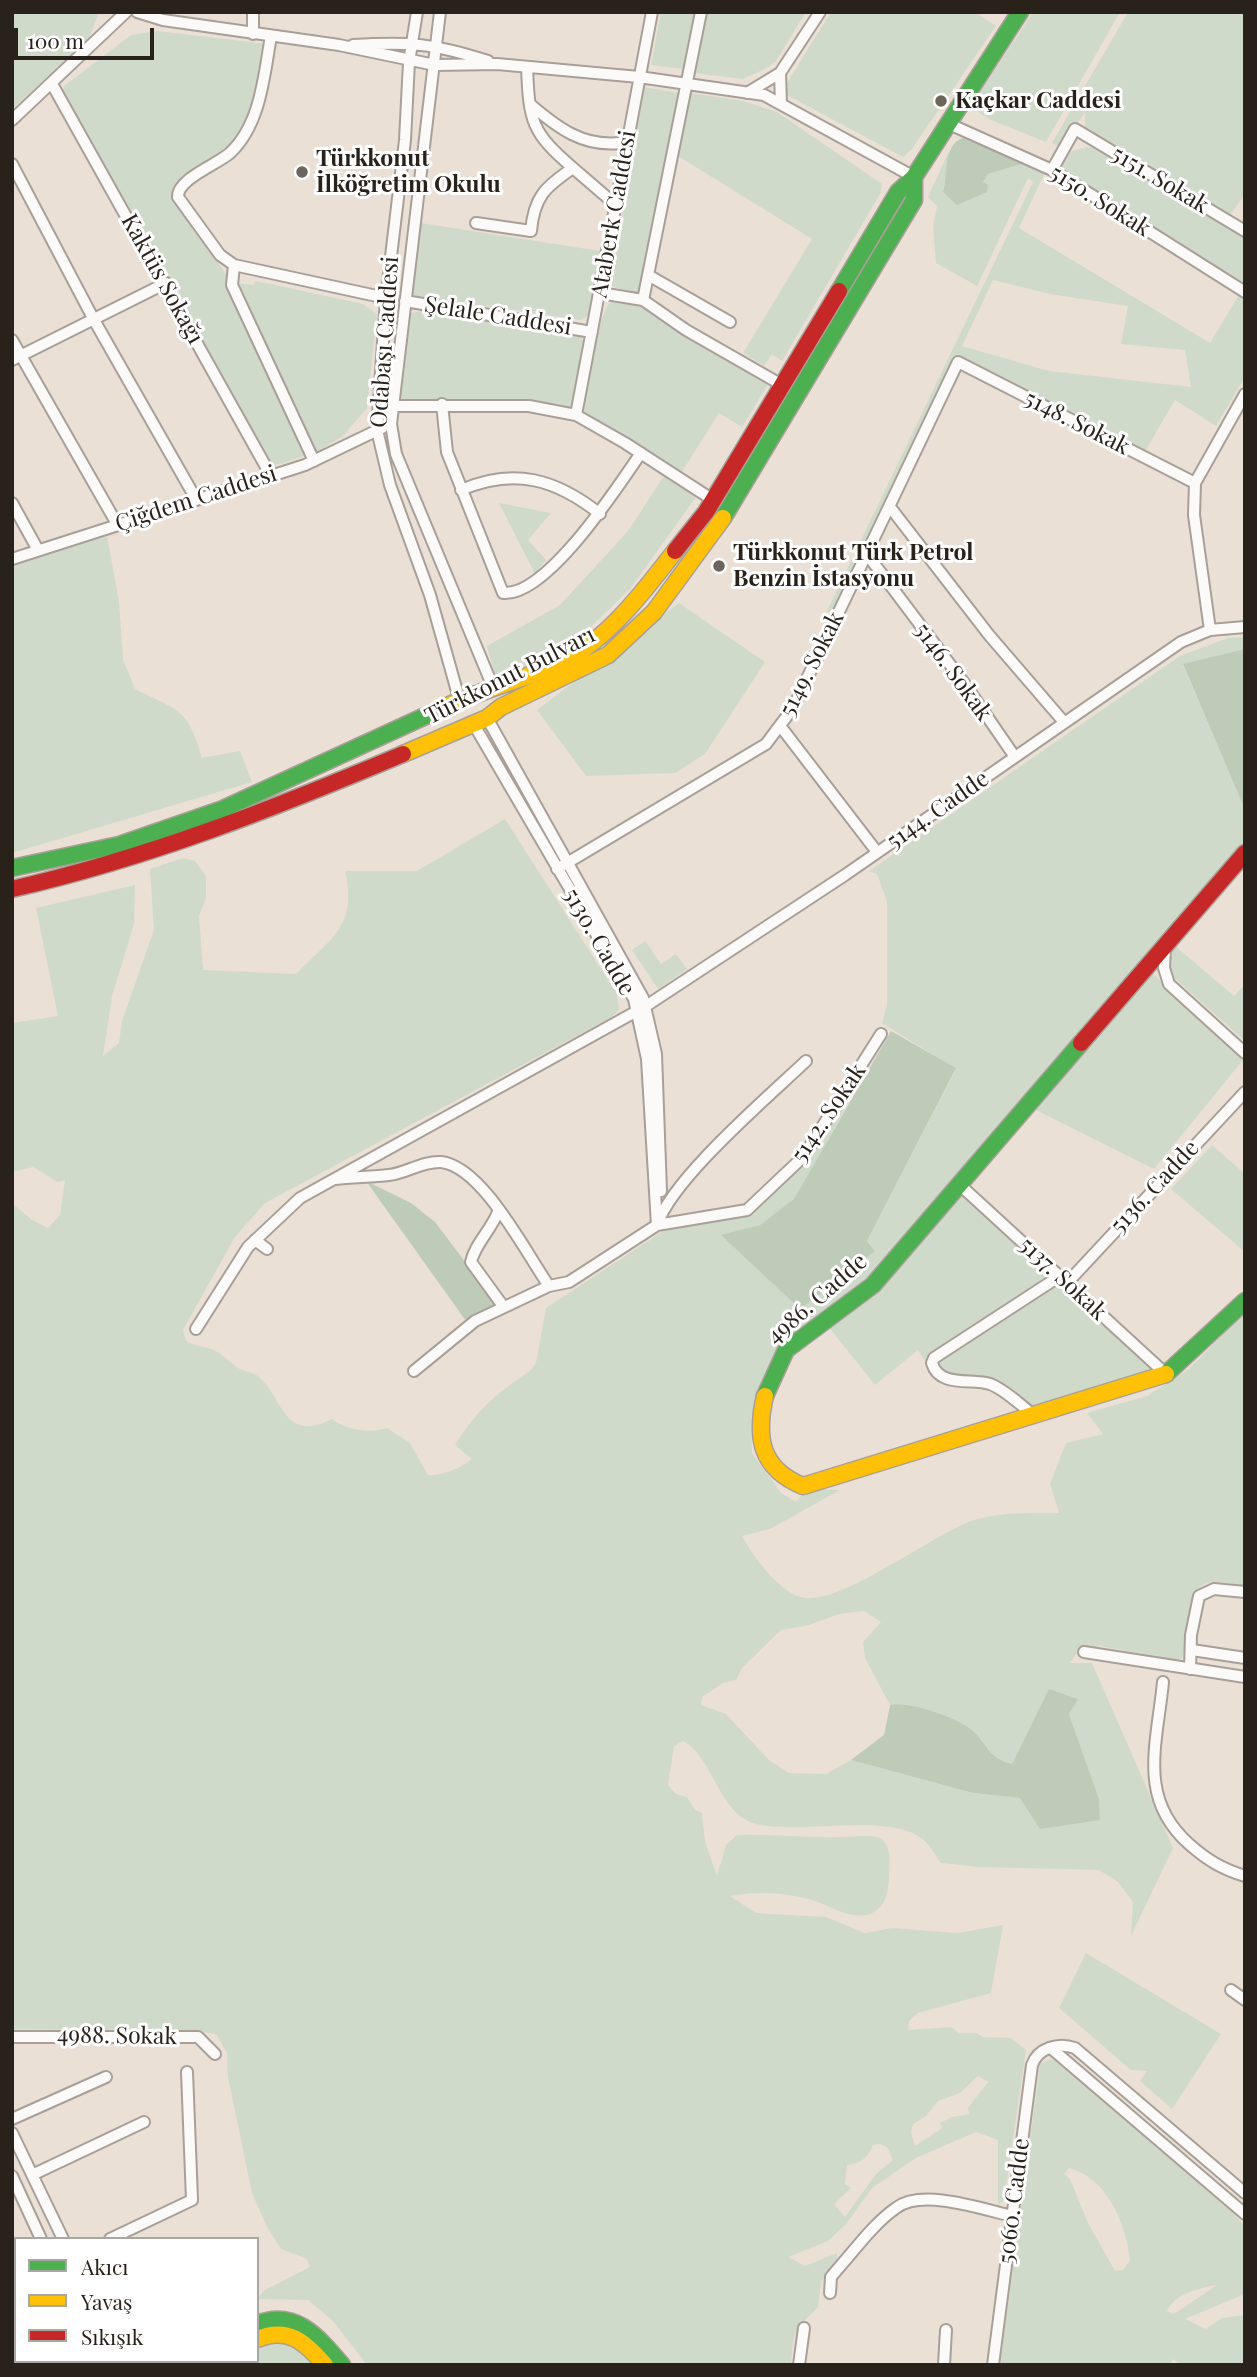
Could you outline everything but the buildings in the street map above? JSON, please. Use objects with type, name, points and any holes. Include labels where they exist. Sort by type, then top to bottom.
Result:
[{"type":"street","points":[[12,120],[127,12]]},
{"type":"street","points":[[137,12],[163,20],[339,45],[409,62],[435,65],[497,64],[639,77],[764,95],[914,177]]},
{"type":"street","points":[[253,12],[253,34]]},
{"type":"street","name":"Odabaşı Caddesi","points":[[417,12],[409,62],[405,140],[386,298],[377,430],[390,485],[430,595],[460,702]]},
{"type":"street","name":"Odabaşı Caddesi","points":[[440,12],[391,424],[396,454],[493,687]]},
{"type":"street","name":"Ataberk Caddesi","points":[[576,415],[652,12]]},
{"type":"street","points":[[643,300],[701,12]]},
{"type":"street","points":[[747,93],[780,73],[820,12]]},
{"type":"street","name":"Türkkonut Bulvarı","points":[[12,868],[89,852],[170,829],[223,809],[493,687],[553,666],[600,636],[639,598],[713,500],[898,192],[914,177],[1020,12]]},
{"type":"street","points":[[271,36],[259,103],[240,140],[230,153],[182,185],[178,197],[220,255],[234,265],[386,298]]},
{"type":"street","points":[[339,45],[412,41],[438,45],[497,64]]},
{"type":"street","points":[[527,67],[535,131],[545,146],[609,199]]},
{"type":"street","points":[[780,73],[781,104]]},
{"type":"street","name":"Kaktüs Sokağı","points":[[52,84],[166,283],[270,474]]},
{"type":"street","points":[[531,104],[577,138],[601,145],[620,143]]},
{"type":"street","name":"5150. Sokak","points":[[947,122],[1052,170],[1245,292]]},
{"type":"street","name":"5151. Sokak","points":[[1052,170],[1075,129],[1245,231]]},
{"type":"street","points":[[12,164],[94,320],[196,499]]},
{"type":"street","points":[[476,223],[531,231],[533,209],[546,188],[573,169]]},
{"type":"street","name":"Türkkonut Bulvarı","points":[[12,889],[121,863],[206,836],[480,720],[608,655],[654,612],[723,518],[914,200],[914,177]]},
{"type":"street","points":[[234,265],[232,285],[314,461]]},
{"type":"street","points":[[648,275],[730,322]]},
{"type":"street","points":[[17,358],[166,283]]},
{"type":"street","points":[[600,293],[643,300],[686,330],[782,385]]},
{"type":"street","name":"Şelale Caddesi","points":[[405,301],[592,332]]},
{"type":"street","points":[[12,340],[17,358],[117,524]]},
{"type":"street","name":"5148. Sokak","points":[[958,362],[1195,483]]},
{"type":"street","name":"5149. Sokak","points":[[562,866],[766,744],[781,727],[793,708],[958,362]]},
{"type":"street","points":[[1210,630],[1194,515],[1195,483],[1245,394]]},
{"type":"street","points":[[442,404],[447,452],[503,593],[538,579],[600,514],[641,453]]},
{"type":"street","points":[[393,406],[529,406],[576,415],[713,500]]},
{"type":"street","name":"Çiğdem Caddesi","points":[[12,559],[314,461],[391,424]]},
{"type":"street","points":[[461,490],[488,478],[523,478],[574,493],[600,514]]},
{"type":"street","points":[[12,503],[38,550]]},
{"type":"street","points":[[890,507],[989,635],[1063,721]]},
{"type":"street","name":"5146. Sokak","points":[[866,553],[964,683],[1015,757]]},
{"type":"street","name":"5144. Cadde","points":[[196,1329],[229,1273],[255,1240],[283,1211],[328,1180],[642,1009],[877,852],[1181,642],[1210,630],[1245,627]]},
{"type":"street","points":[[493,687],[501,707]]},
{"type":"street","points":[[460,702],[480,720]]},
{"type":"street","name":"5130. Cadde","points":[[480,720],[642,1009],[657,1073],[661,1212]]},
{"type":"street","points":[[781,727],[877,852]]},
{"type":"street","name":"4986. Cadde","points":[[1245,853],[873,1285],[786,1350],[777,1361],[759,1415],[758,1429],[772,1468],[786,1483],[803,1486],[1166,1374],[1245,1301]]},
{"type":"street","points":[[1165,948],[1164,968],[1169,984],[1245,1053]]},
{"type":"street","name":"5130. Cadde","points":[[642,1009],[657,1225]]},
{"type":"street","name":"5142. Sokak","points":[[657,1225],[747,1210],[803,1157],[881,1034]]},
{"type":"street","points":[[414,1371],[475,1321],[549,1286],[569,1282],[657,1225],[661,1212],[693,1172],[806,1061]]},
{"type":"street","name":"5136. Cadde","points":[[1035,1416],[991,1385],[953,1380],[934,1369],[934,1358],[1063,1279],[1245,1092]]},
{"type":"street","points":[[328,1180],[391,1175],[417,1165],[440,1162],[459,1167],[472,1177],[549,1286]]},
{"type":"street","name":"5137. Sokak","points":[[960,1185],[1166,1374]]},
{"type":"street","points":[[498,1212],[492,1227],[473,1253],[471,1262],[503,1306]]},
{"type":"street","points":[[255,1240],[267,1250]]},
{"type":"street","points":[[1190,1669],[1195,1610],[1199,1596],[1214,1588],[1245,1592]]},
{"type":"street","points":[[1192,1650],[1245,1658]]},
{"type":"street","points":[[1084,1652],[1245,1677]]},
{"type":"street","points":[[1163,1682],[1154,1782],[1159,1806],[1171,1828],[1200,1854],[1223,1870],[1245,1876]]},
{"type":"street","points":[[1231,1990],[1245,2000]]},
{"type":"street","name":"4988. Sokak","points":[[12,2037],[198,2037],[206,2042],[215,2054]]},
{"type":"street","points":[[1243,2209],[1052,2049],[1059,2044],[1075,2048],[1245,2193]]},
{"type":"street","name":"5060. Cadde","points":[[993,2365],[1032,2065],[1040,2052],[1052,2049]]},
{"type":"street","points":[[114,2237],[192,2200],[187,2072]]},
{"type":"street","points":[[12,2119],[106,2077]]},
{"type":"street","points":[[32,2175],[144,2122]]},
{"type":"street","points":[[12,2133],[61,2237]]},
{"type":"street","points":[[12,2176],[40,2237]]},
{"type":"street","points":[[830,2293],[831,2277],[836,2271],[890,2213],[907,2202],[929,2199],[1012,2216]]},
{"type":"street","points":[[33,2220],[49,2213]]},
{"type":"street","points":[[259,2323],[273,2317],[287,2325],[325,2365]]},
{"type":"street","points":[[12,2321],[14,2330]]},
{"type":"street","points":[[259,2338],[287,2325],[307,2326],[342,2365]]},
{"type":"street","points":[[799,2365],[804,2328]]},
{"type":"street","points":[[944,2365],[946,2330]]},
{"type":"green space","points":[[12,12],[99,12],[87,43],[12,109]]},
{"type":"green space","points":[[661,12],[696,12],[684,69],[651,65]]},
{"type":"green space","points":[[707,12],[806,12],[776,61],[743,79],[694,73]]},
{"type":"green space","points":[[831,12],[975,12],[996,26],[912,149],[903,157],[785,94],[787,83]]},
{"type":"green space","points":[[1033,12],[1120,12],[1046,142],[991,120],[970,107]]},
{"type":"green space","points":[[1128,12],[1245,12],[1245,194],[1230,215],[1085,133],[1085,113],[1060,147],[1052,143]]},
{"type":"green space","points":[[157,31],[267,44],[256,98],[247,125],[232,147],[220,158],[174,187],[174,197],[225,273],[304,456],[273,466],[63,91],[64,86],[131,35]]},
{"type":"green space","points":[[643,87],[680,93],[639,294],[611,286]]},
{"type":"green space","points":[[690,93],[743,101],[777,112],[882,184],[880,194],[782,361],[772,354],[764,366],[743,353],[812,239],[678,156]]},
{"type":"green space","points":[[963,138],[1028,162],[988,174],[983,182],[988,185],[987,192],[957,205],[943,192],[949,153],[957,141]]},
{"type":"green space","points":[[1087,147],[1098,149],[1245,237],[1245,287],[1059,169],[1072,151]]},
{"type":"green space","points":[[950,149],[943,192],[983,182],[988,174],[1028,162],[1045,172],[1019,228],[1210,343],[1240,293],[1245,297],[1245,377],[1216,426],[1175,400],[1144,453],[955,360],[831,614],[827,611],[1033,182],[1028,178],[977,286],[936,263],[933,227],[937,206],[928,197]],"holes":[[[993,280],[1050,294],[1128,306],[1121,344],[1185,350],[1191,387],[1049,371],[962,346]]]},
{"type":"green space","points":[[421,223],[600,251],[590,314],[581,320],[410,295]]},
{"type":"green space","points":[[256,281],[363,304],[377,314],[367,408],[343,436],[315,453],[236,283],[253,285]]},
{"type":"green space","points":[[615,298],[643,306],[769,383],[742,427],[719,413],[680,475],[583,415],[598,333],[608,305]]},
{"type":"green space","points":[[436,309],[579,333],[584,343],[572,410],[511,399],[406,400],[399,397],[410,313]]},
{"type":"green space","points":[[664,476],[696,497],[630,589],[577,640],[497,682],[487,646],[560,605],[628,531]]},
{"type":"green space","points":[[499,503],[551,513],[528,540],[546,560],[535,574]]},
{"type":"green space","points":[[107,536],[119,602],[123,659],[135,689],[180,713],[192,729],[202,758],[240,751],[252,782],[12,853],[12,565]]},
{"type":"green space","points":[[679,603],[765,662],[705,754],[675,773],[586,776],[537,710]]},
{"type":"green space","points":[[1245,637],[1245,649],[1183,665],[1245,810],[1245,841],[871,1277],[779,1343],[751,1417],[752,1453],[781,1493],[796,1502],[807,1489],[840,1490],[770,1529],[742,1536],[777,1582],[786,1590],[805,1598],[843,1590],[974,1520],[1005,1514],[1059,1513],[1050,1484],[1066,1443],[1103,1434],[1087,1413],[1147,1396],[1189,1369],[1245,1312],[1245,1587],[1221,1582],[1206,1584],[1197,1590],[1192,1601],[1187,1644],[1182,1658],[1176,1660],[1100,1646],[1079,1650],[1070,1663],[1092,1663],[1173,1848],[1131,1936],[1133,1902],[1118,1882],[1099,1870],[980,1867],[941,1863],[925,1841],[911,1832],[892,1827],[775,1827],[756,1824],[733,1809],[694,1749],[683,1741],[674,1746],[668,1785],[676,1794],[687,1797],[695,1810],[702,1813],[705,1842],[717,1876],[726,1845],[737,1835],[868,1836],[885,1842],[890,1863],[887,1895],[879,1908],[870,1914],[847,1914],[809,1899],[789,1895],[750,1893],[730,1896],[756,1913],[826,1917],[865,1933],[892,1928],[958,1933],[1003,1925],[991,1993],[918,2013],[909,2021],[908,2030],[951,2027],[959,2033],[1011,2038],[1026,2050],[1004,2200],[998,2205],[998,2140],[976,2132],[916,2158],[872,2188],[846,2224],[828,2241],[788,2257],[805,2266],[837,2253],[837,2260],[821,2282],[818,2307],[796,2332],[791,2365],[367,2365],[333,2321],[308,2300],[259,2299],[265,2290],[310,2267],[307,2259],[281,2249],[267,2227],[252,2193],[228,2077],[227,2053],[216,2034],[189,2030],[12,2029],[12,1203],[32,1220],[48,1228],[60,1215],[65,1180],[58,1182],[33,1167],[12,1172],[12,1023],[58,1016],[36,908],[135,885],[134,924],[112,996],[103,1056],[119,1043],[122,1021],[154,930],[150,869],[183,858],[195,861],[206,876],[206,898],[199,916],[203,970],[296,974],[330,940],[344,918],[348,905],[345,871],[417,871],[505,819],[617,994],[619,1010],[610,1018],[265,1203],[235,1237],[183,1330],[186,1341],[214,1350],[238,1368],[258,1376],[294,1422],[303,1426],[316,1425],[332,1419],[358,1430],[387,1428],[410,1443],[428,1475],[446,1473],[472,1459],[455,1445],[472,1420],[536,1363],[546,1308],[671,1226],[751,1212],[807,1160],[864,1075],[795,1199],[760,1225],[722,1236],[875,1250],[867,1241],[956,1069],[882,1023],[887,1005],[887,901],[877,874],[869,871],[1180,656],[1228,638]],"holes":[[[864,1611],[881,1622],[863,1642],[865,1658],[890,1705],[909,1705],[955,1720],[978,1735],[993,1754],[1004,1761],[1012,1764],[1049,1690],[1077,1699],[1069,1714],[1099,1799],[1020,1798],[973,1793],[851,1760],[826,1774],[789,1773],[769,1760],[726,1714],[701,1705],[702,1697],[723,1683],[736,1680],[742,1668],[781,1630],[809,1625],[839,1614]],[[978,2076],[988,2082],[968,2108],[969,2114],[952,2117],[940,2123],[942,2128],[915,2146],[911,2132],[913,2124],[926,2116],[938,2101],[960,2093]],[[873,2145],[887,2147],[893,2160],[876,2174],[845,2217],[834,2204],[851,2188],[845,2184],[847,2165],[863,2159]]]},
{"type":"green space","points":[[1245,649],[1245,810],[1183,664]]},
{"type":"green space","points":[[645,941],[661,964],[676,954],[687,969],[658,989],[632,950]]},
{"type":"green space","points":[[1174,945],[1234,996],[1245,984],[1245,1041],[1172,976],[1170,962]]},
{"type":"green space","points":[[1152,973],[1243,1060],[1154,1169],[1032,1108]]},
{"type":"green space","points":[[891,1031],[956,1068],[867,1241],[875,1251],[800,1309],[721,1235],[760,1225],[794,1199]]},
{"type":"green space","points":[[1212,1145],[1245,1174],[1245,1252],[1171,1189]]},
{"type":"green space","points":[[366,1181],[411,1203],[435,1222],[497,1304],[466,1321]]},
{"type":"green space","points":[[954,1197],[965,1197],[1050,1274],[925,1361],[918,1350],[875,1385],[827,1325]]},
{"type":"green space","points":[[1059,1283],[1155,1373],[1037,1412],[939,1368],[939,1361]]},
{"type":"green space","points":[[1049,1689],[1078,1699],[1069,1714],[1099,1799],[1100,1820],[1040,1829],[1020,1798],[973,1793],[851,1760],[884,1735],[890,1705],[898,1704],[932,1711],[965,1725],[993,1754],[1012,1764]]},
{"type":"green space","points":[[1086,1953],[1221,2034],[1172,2109],[1140,2081],[1147,2071],[1131,2070],[1059,2008]]},
{"type":"green space","points":[[1050,2059],[1061,2063],[1228,2206],[1245,2227],[1245,2294],[1185,2319],[1206,2329],[1222,2318],[1245,2315],[1245,2365],[1181,2365],[1173,2359],[1169,2365],[1000,2365],[1040,2064]],"holes":[[[1069,2168],[1094,2181],[1113,2205],[1128,2247],[1130,2261],[1123,2270],[1115,2271],[1088,2223],[1070,2179],[1064,2174]],[[1217,2285],[1174,2314],[1167,2311],[1181,2296]]]},
{"type":"green space","points":[[287,2341],[301,2348],[316,2365],[229,2365],[259,2363],[259,2348],[271,2342]]},
{"type":"traffic: fast","points":[[839,291],[898,192],[914,177],[1020,12]]},
{"type":"traffic: fast","points":[[723,518],[914,200],[914,177]]},
{"type":"traffic: fast","points":[[12,868],[119,845],[223,809],[445,707]]},
{"type":"traffic: fast","points":[[765,1396],[786,1350],[873,1285],[1081,1043]]},
{"type":"traffic: fast","points":[[1166,1374],[1245,1301]]},
{"type":"traffic: fast","points":[[259,2323],[283,2320],[305,2328],[342,2365]]},
{"type":"traffic: slow","points":[[403,754],[487,718],[501,707],[608,655],[654,612],[723,518]]},
{"type":"traffic: slow","points":[[445,707],[551,667],[588,646],[620,617],[675,551]]},
{"type":"traffic: slow","points":[[765,1396],[761,1425],[764,1450],[778,1471],[803,1486],[1166,1374]]},
{"type":"traffic: slow","points":[[259,2338],[278,2334],[295,2338],[325,2365]]},
{"type":"traffic: jam","points":[[675,551],[706,512],[839,291]]},
{"type":"traffic: jam","points":[[12,889],[63,877],[162,847],[307,794],[403,754]]},
{"type":"traffic: jam","points":[[1081,1043],[1245,853]]},
{"type":"place","name":"Kaçkar Caddesi","points":[[941,101]]},
{"type":"place","name":"Türkkonut İlköğretim Okulu","points":[[302,172]]},
{"type":"place","name":"Türkkonut Türk Petrol Benzin İstasyonu","points":[[719,566]]}]
